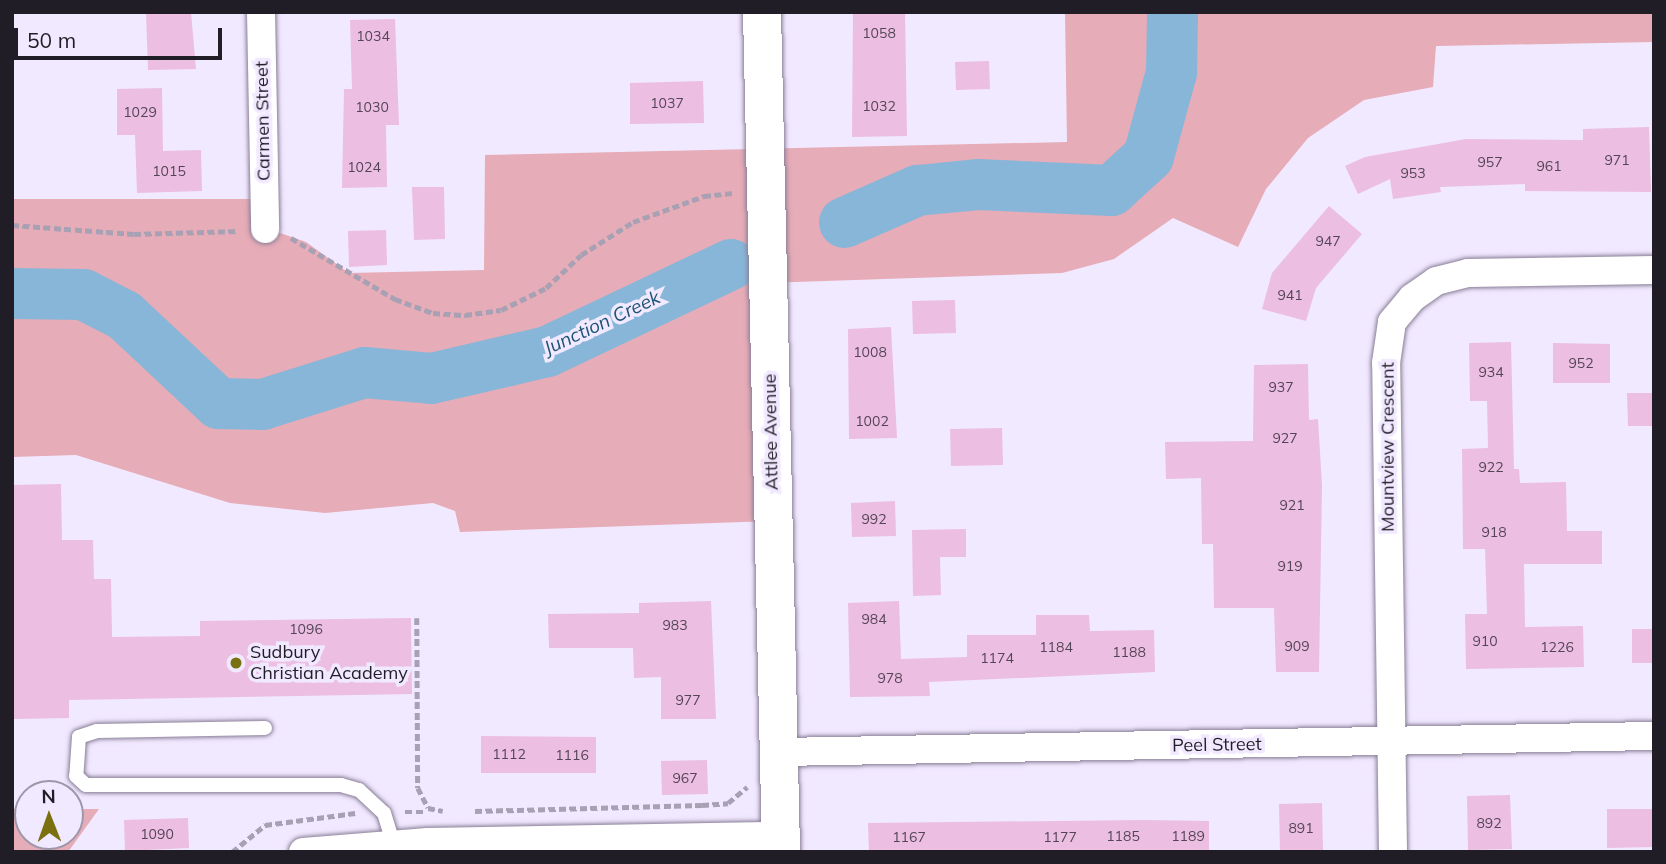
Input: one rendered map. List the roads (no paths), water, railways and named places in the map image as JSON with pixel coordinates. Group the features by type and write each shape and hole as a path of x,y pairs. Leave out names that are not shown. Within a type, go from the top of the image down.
{"street":[{"name":"Carmen Street","path":"261,12 265,229"},
{"name":"Attlee Avenue","path":"762,12 781,844"},
{"name":"Mountview Crescent","path":"1393,852 1386,363 1392,322 1412,298 1436,281 1468,273 1654,270"},
{"name":"Peel Street","path":"780,769 1391,742 1654,736"},
{"path":"303,852 393,843 781,844"}],"lane":[{"path":"265,728 97,731 79,737 76,776 86,785 341,785 359,790 384,813 393,843"}],"waterway":[{"name":"Junction Creek","path":"844,222 917,190 977,184 1111,190 1148,156 1171,72 1172,12"},
{"name":"Junction Creek","path":"12,293 83,294 124,315 218,403 262,404 364,372 431,378 547,351 730,264"}],"place":[{"name":"Sudbury Christian Academy","path":"236,663"}]}
